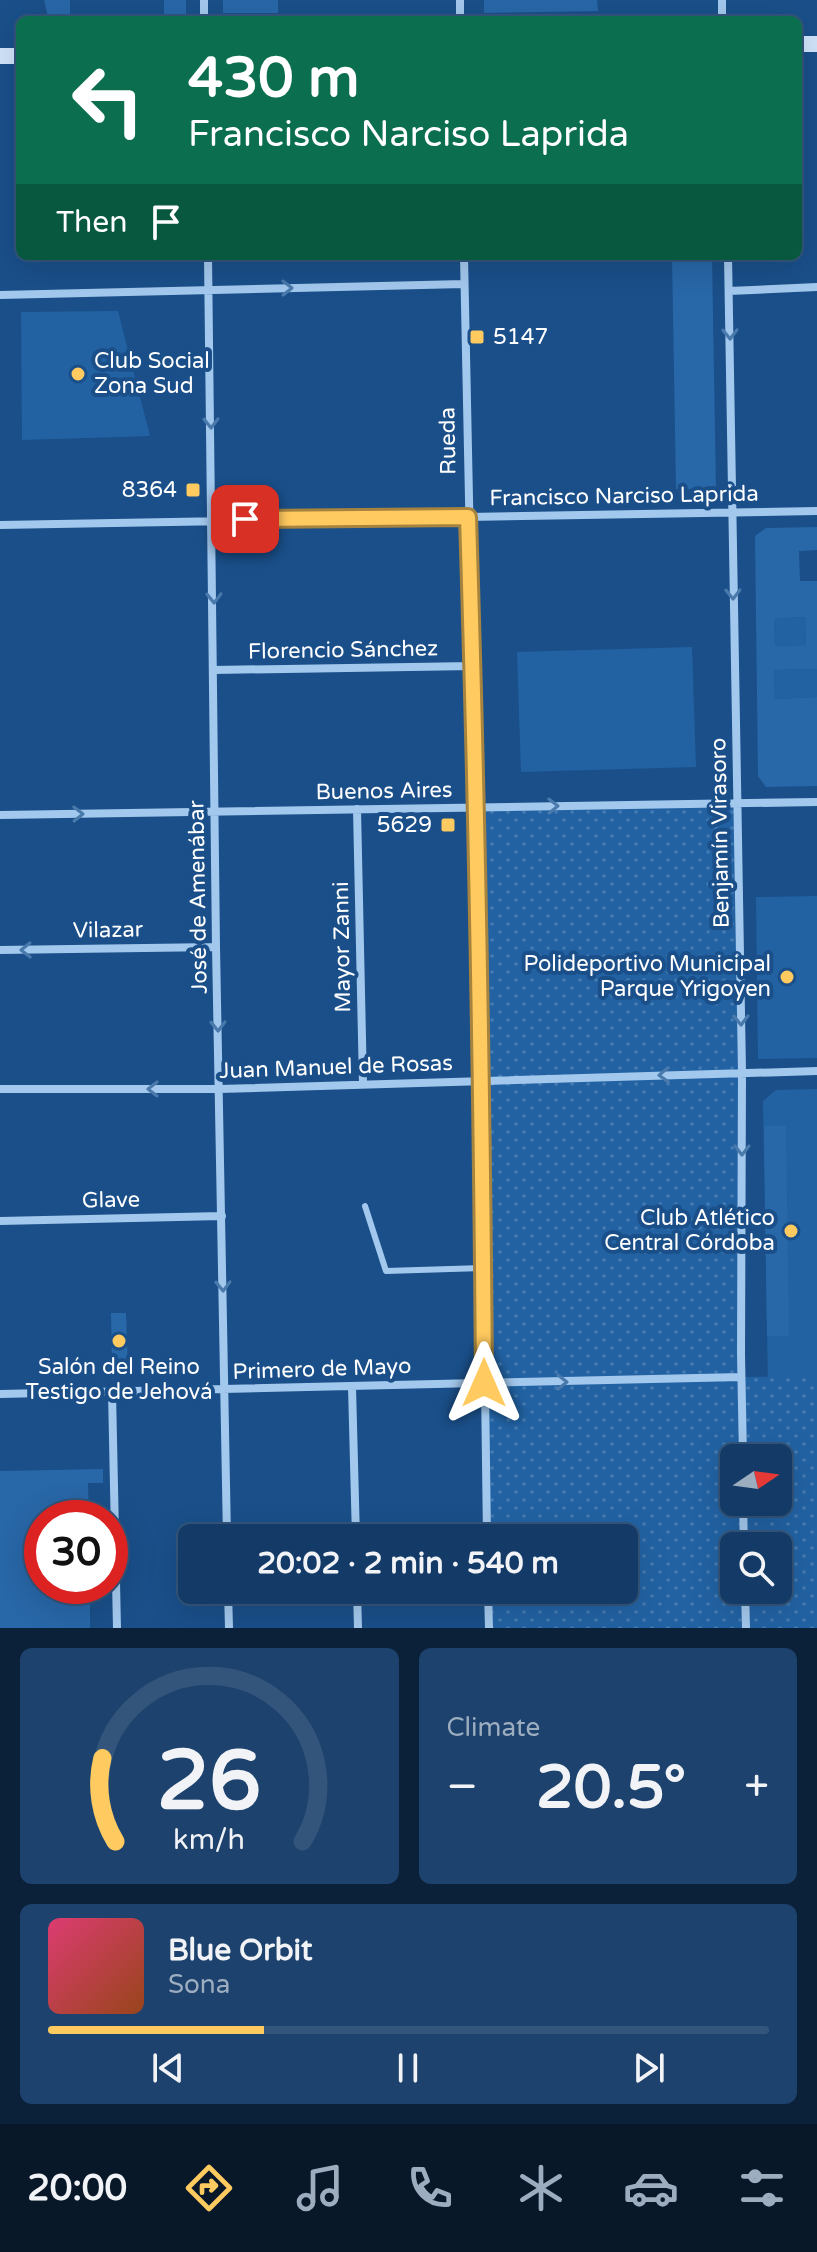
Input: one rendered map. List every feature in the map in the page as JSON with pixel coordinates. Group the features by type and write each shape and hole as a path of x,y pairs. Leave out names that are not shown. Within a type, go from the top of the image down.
{"street":[{"name":"José de Amenábar","path":"208,260 227,1524"},
{"name":"Rueda","path":"464,260 487,1524"},
{"name":"Benjamín Virasoro","path":"728,260 742,1072 743,1444"},
{"path":"0,295 464,284"},
{"path":"729,291 817,287"},
{"name":"Francisco Narciso Laprida","path":"0,525 817,511"},
{"name":"Florencio Sánchez","path":"214,670 473,666"},
{"name":"Buenos Aires","path":"0,815 817,802"},
{"name":"Mayor Zanni","path":"357,809 363,1084"},
{"name":"Vilazar","path":"0,950 216,947"},
{"name":"Juan Manuel de Rosas","path":"0,1089 219,1089 817,1071"},
{"name":"Glave","path":"0,1221 222,1216"},
{"name":"Primero de Mayo","path":"0,1394 741,1377"},
{"path":"352,1387 356,1524"},
{"path":"112,1392 117,1628"},
{"path":"228,1604 229,1628"},
{"path":"357,1604 358,1628"},
{"path":"488,1604 489,1628"},
{"path":"745,1604 746,1628"}],"lane":[{"path":"365,1206 386,1271 483,1268"}],"shaded area":[{"name":"Club Social Zona Sud","path":"118,311 150,436 22,440 21,312"},
{"path":"805,617 806,645 775,646 774,619"},
{"path":"692,647 696,767 521,772 517,652"},
{"path":"817,669 817,697 775,699 774,670"},
{"path":"737,802 742,1377 817,1376 817,1628 489,1628 488,1604 638,1604 638,1524 487,1524 475,807"},
{"name":"Polideportivo Municipal Parque Yrigoyen","path":"817,896 817,1058 758,1059 756,897"},
{"name":"Club Atlético Central Córdoba","path":"817,1089 817,1384 768,1385 763,1101 776,1090"}],"building":[{"path":"44,0 70,0 70,16 48,16"},
{"path":"164,0 186,0 186,15 164,15"},
{"path":"223,0 278,0 278,13 223,13"},
{"path":"484,0 597,0 598,11 484,13"},
{"path":"672,260 712,260 716,489 676,489"},
{"path":"817,527 817,550 799,551 800,581 817,581 817,669 774,670 775,699 817,697 817,786 766,787 758,776 755,536 766,528","holes":["805,617 806,645 775,646 774,619"]},
{"path":"764,1126 786,1126 789,1336 767,1336"},
{"name":"Salón del Reino Testigo de Jehová","path":"111,1313 126,1313 128,1369 112,1369"},
{"path":"103,1469 103,1483 88,1483 88,1500 24,1500 24,1604 90,1604 90,1628 0,1628 0,1471"}],"place":[{"name":"5147","path":"477,337"},
{"name":"Club Social Zona Sud","path":"78,374"},
{"name":"8364","path":"193,490"},
{"name":"5629","path":"448,825"},
{"name":"Polideportivo Municipal Parque Yrigoyen","path":"787,977"},
{"name":"Club Atlético Central Córdoba","path":"791,1231"},
{"name":"Salón del Reino Testigo de Jehová","path":"119,1341"}],"route":[{"path":"245,519 468,517 481,1081 484,1383"}]}
